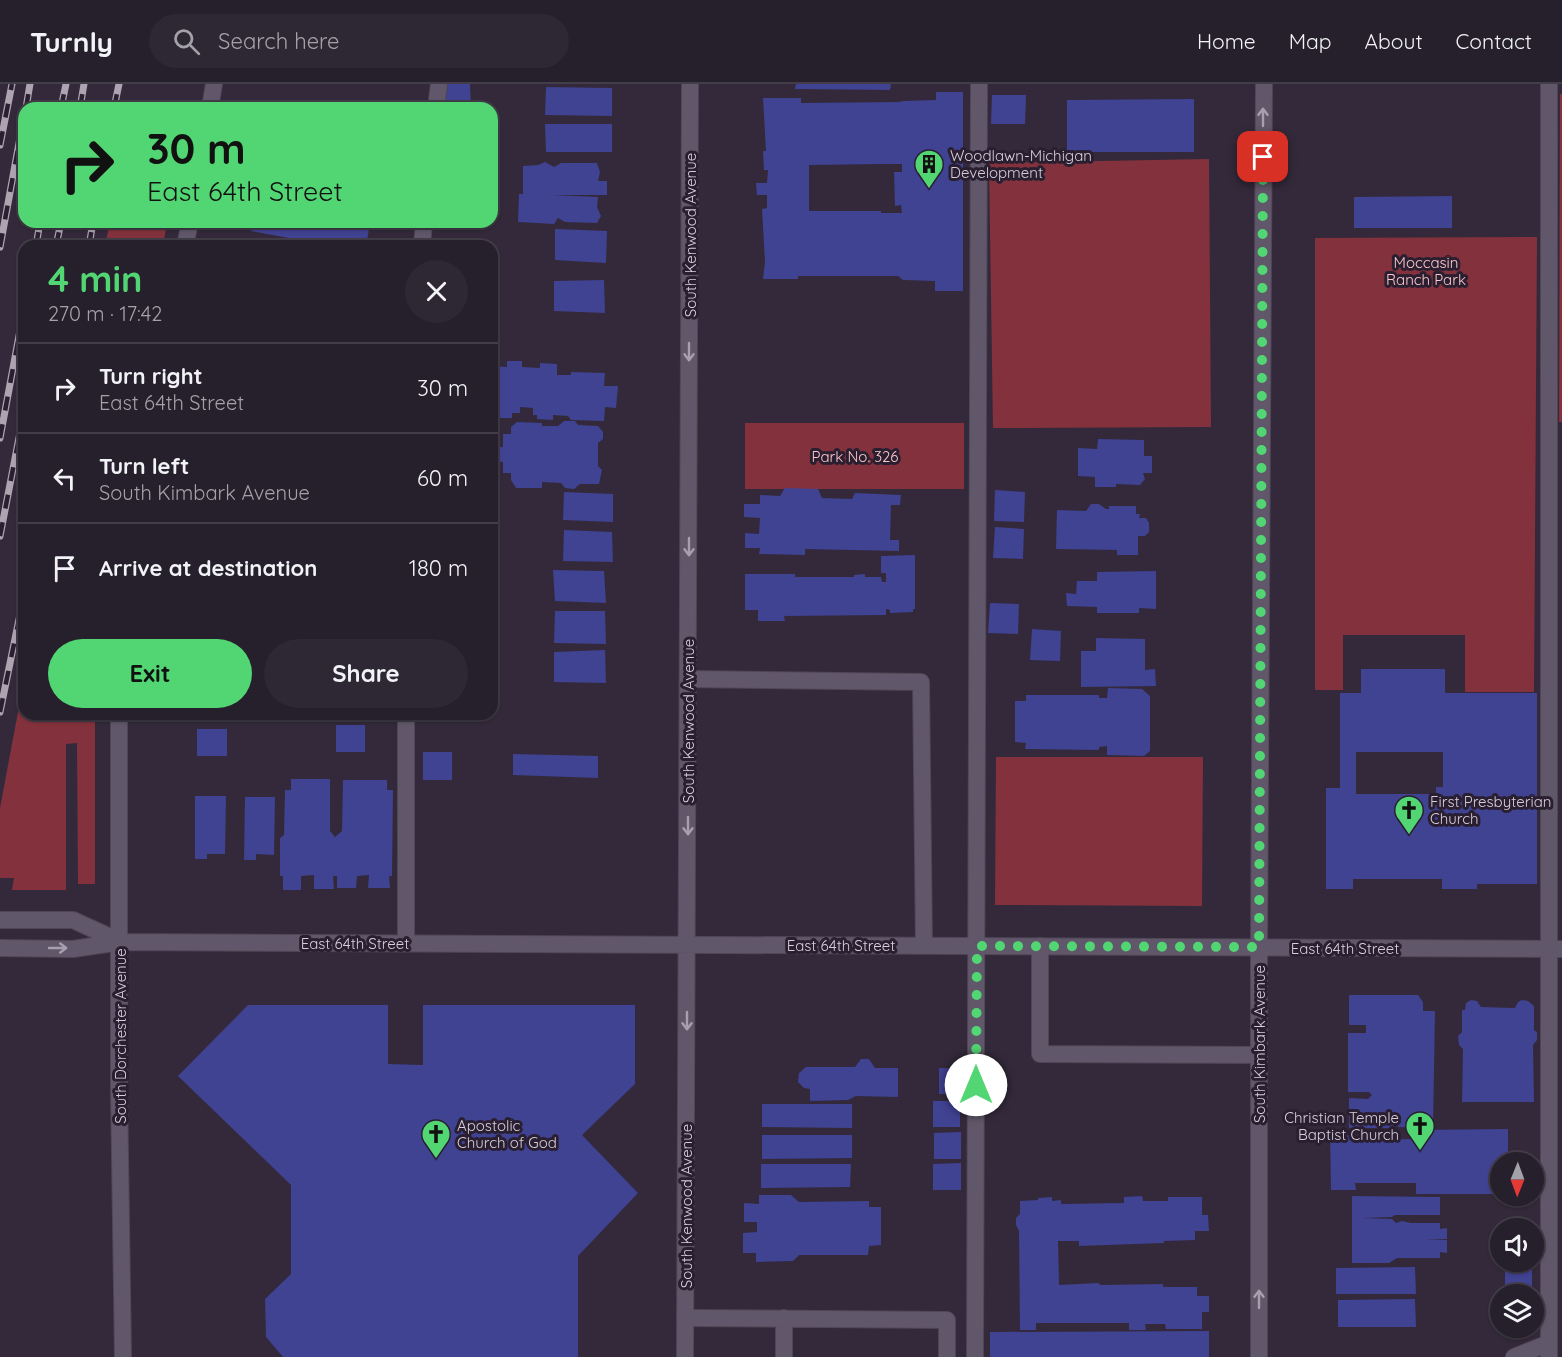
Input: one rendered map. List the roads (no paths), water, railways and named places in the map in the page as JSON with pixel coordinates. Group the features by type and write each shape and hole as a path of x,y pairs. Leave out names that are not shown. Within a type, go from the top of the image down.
{"street":[{"path":"211,102 214,84"},
{"path":"437,102 439,84"},
{"name":"South Kenwood Avenue","path":"685,1357 690,84"},
{"path":"975,1357 979,84"},
{"name":"South Kimbark Avenue","path":"1259,1357 1264,84"},
{"path":"1514,1357 1549,1350 1555,1280 1549,84"},
{"path":"688,679 921,682 924,945"},
{"name":"South Dorchester Avenue","path":"119,720 119,1089 123,1357"},
{"path":"406,720 406,943"},
{"name":"East 64th Street","path":"0,920 73,920 120,942"},
{"name":"East 64th Street","path":"0,948 73,948 120,942 1555,949"},
{"path":"1040,946 1040,1054 1259,1055"},
{"path":"685,1318 947,1320 947,1357"},
{"path":"784,1318 784,1357"}],"railway":[{"path":"0,145 12,84"},
{"path":"27,102 30,84"},
{"path":"62,102 66,84"},
{"path":"81,102 84,84"},
{"path":"115,102 119,84"},
{"path":"0,247 18,149"},
{"path":"37,240 39,228"},
{"path":"57,240 60,228"},
{"path":"90,240 92,228"},
{"path":"0,438 18,341"},
{"path":"0,536 18,443"},
{"path":"0,712 18,624"}],"place":[{"name":"Woodlawn-Michigan Development","path":"929,190"},
{"name":"First Presbyterian Church","path":"1409,836"},
{"name":"Christian Temple Baptist Church","path":"1420,1152"},
{"name":"Apostolic Church of God","path":"436,1160"}],"park label":[{"name":"Moccasin Ranch Park","path":"1426,270"},
{"name":"Park No. 326","path":"855,456"}]}
